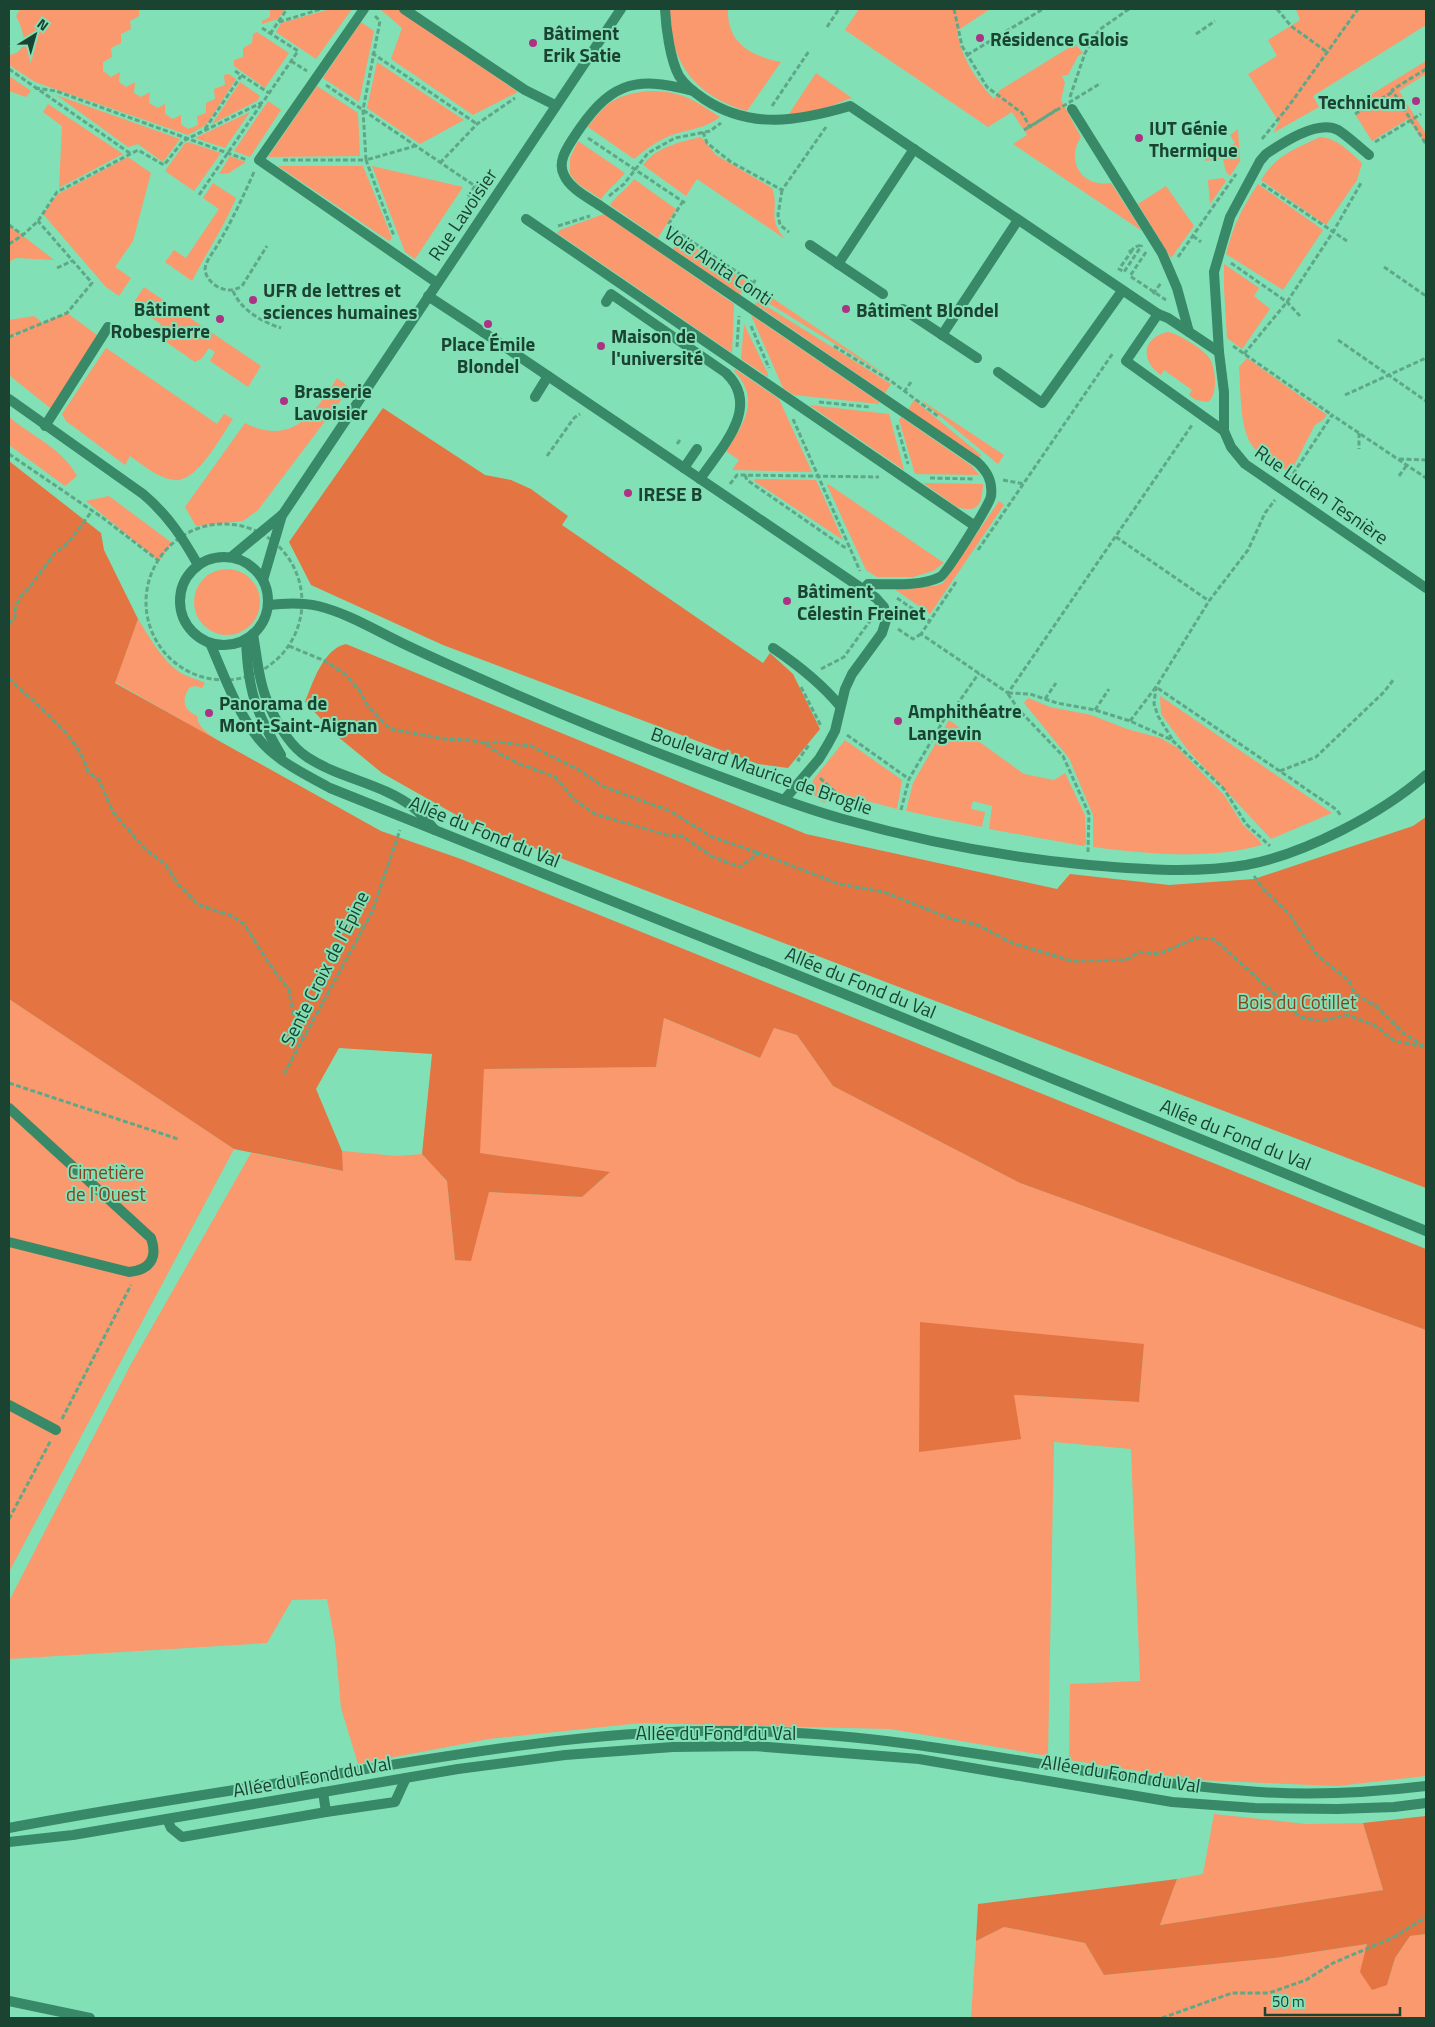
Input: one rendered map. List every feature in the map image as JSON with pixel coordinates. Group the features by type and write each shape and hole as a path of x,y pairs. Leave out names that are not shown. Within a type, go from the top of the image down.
{"street":[{"path":"364,9 259,160 437,283"},
{"path":"404,9 525,90 555,105"},
{"name":"Rue Lavoisier","path":"231,557 282,514 620,9"},
{"name":"Voie Anita Conti","path":"665,9 669,44 679,75 693,91 715,106 748,118 790,121 850,106 1158,314"},
{"name":"Voie Anita Conti","path":"693,91 673,86 646,84 621,88 611,93 593,109 566,148 561,167 564,177 575,189 977,462 988,474 991,497 975,526"},
{"path":"1070,106 1162,254 1178,288 1189,332"},
{"name":"Rue Lucien Tesnière","path":"1371,149 1336,130 1325,126 1315,127 1276,147 1260,161 1230,217 1214,272 1219,352 1224,392 1224,431 1231,447 1245,464 1426,588"},
{"path":"838,264 914,149"},
{"path":"526,219 975,526 943,576 926,582 868,584 863,591"},
{"path":"942,335 1018,220"},
{"path":"810,245 883,294"},
{"path":"998,372 1042,403 1122,291"},
{"path":"606,302 611,294 735,381 740,393 741,406 737,424 700,479"},
{"path":"428,296 876,598 884,607 886,620 882,633 852,674 840,706 835,731 819,759 784,800"},
{"path":"903,309 977,358"},
{"path":"1219,352 1168,318 1158,314 1126,360 1224,431"},
{"path":"45,426 108,326"},
{"path":"534,397 548,376"},
{"path":"9,399 144,494 158,507 182,536 198,565"},
{"path":"684,468 697,449"},
{"name":"Rue Lavoisier","path":"263,580 282,514"},
{"path":"231,557 254,568 263,580 268,592 268,605 264,620 250,637 228,645 210,643 201,639 188,626 180,609 184,582 188,574 198,565 211,558 231,557"},
{"name":"Boulevard Maurice de Broglie","path":"268,605 302,603 336,612 443,662 579,721 659,754 784,800 840,818 934,842 1038,860 1086,865 1178,869 1250,864 1280,855 1348,828 1385,806 1426,775"},
{"path":"250,637 268,704 285,734 306,756 333,770 396,796 415,808 435,830"},
{"name":"Allée du Fond du Val","path":"250,637 248,676 254,703 265,729 285,762"},
{"name":"Allée du Fond du Val","path":"210,643 242,714 258,739 285,762 330,788 866,1002 1426,1231"},
{"path":"773,648 798,665 826,690 840,706"},
{"path":"9,1108 152,1238 155,1248 153,1259 148,1265 139,1271 129,1272 9,1242"},
{"path":"9,1405 56,1430"},
{"path":"9,1828 472,1752 600,1735 658,1732 774,1731 849,1736 956,1750 1170,1783 1250,1792 1353,1793 1426,1786"},
{"name":"Allée du Fond du Val","path":"9,1842 73,1835 458,1769 610,1751 673,1747 754,1746 919,1759 1172,1802 1255,1808 1328,1809 1426,1803"},
{"path":"167,1819 171,1828 182,1837 395,1802 406,1778"},
{"path":"323,1792 326,1812"},
{"path":"9,2001 90,2018"}],"path":[{"path":"270,34 287,9"},
{"path":"278,22 321,9"},
{"path":"826,27 839,9"},
{"path":"954,9 959,37 967,55 987,88 1022,113 1030,127 1070,106 1085,54 1099,30 1129,9"},
{"path":"967,55 1043,9"},
{"path":"1277,9 1292,26 1327,52"},
{"path":"374,15 380,21 372,53 363,110 366,160 397,244"},
{"path":"1196,34 1215,21"},
{"path":"199,195 298,51 262,28"},
{"path":"763,120 809,51"},
{"path":"372,53 477,124"},
{"path":"291,61 474,186 467,198 486,211"},
{"path":"9,69 131,154"},
{"path":"1355,114 1390,94 1392,90 1426,69"},
{"path":"235,71 269,93"},
{"path":"205,129 241,76"},
{"path":"1024,130 1101,83"},
{"path":"35,88 56,91 247,160 366,160 416,146"},
{"path":"440,163 477,124 525,90"},
{"path":"1392,90 1426,144"},
{"path":"9,244 23,235 38,221 57,192 138,150 164,166 183,141 263,102"},
{"path":"789,232 780,225 778,215 782,190 838,110"},
{"path":"550,235 560,225 595,215 613,191 624,184 648,153 675,138 710,131 725,120 729,112"},
{"path":"1371,149 1421,114"},
{"path":"578,131 684,202 668,226 753,283 757,278"},
{"path":"703,132 707,143 731,162 782,190"},
{"path":"259,160 226,231 207,261 205,270 214,285 232,291 240,304 250,312 263,321 281,328"},
{"path":"1259,182 1347,241"},
{"path":"1244,354 1287,302 1333,232 1361,183"},
{"path":"9,337 67,313 92,282 38,221"},
{"path":"9,225 23,235"},
{"path":"1193,236 1202,242"},
{"path":"1134,247 1119,269 1124,272 1142,245"},
{"path":"232,291 242,286 267,246"},
{"path":"57,268 73,260"},
{"path":"1226,260 1287,302 1300,316"},
{"path":"1384,267 1426,296"},
{"path":"736,356 741,308"},
{"path":"747,320 772,375"},
{"path":"1338,340 1426,401"},
{"path":"974,556 1118,346"},
{"path":"1345,395 1426,358"},
{"path":"905,391 911,382"},
{"path":"811,402 870,407"},
{"path":"1008,694 1200,412"},
{"path":"547,456 574,418 580,414 586,415"},
{"path":"1288,483 1332,415 1426,478"},
{"path":"791,416 860,570 864,574"},
{"path":"896,420 909,468"},
{"path":"1358,433 1359,449"},
{"path":"677,444 680,440"},
{"path":"9,454 159,560"},
{"path":"1398,459 1426,460"},
{"path":"1399,476 1407,465"},
{"path":"726,490 737,475 883,477"},
{"path":"746,475 747,480 844,547 849,546"},
{"path":"921,477 979,480"},
{"path":"998,480 1024,484"},
{"path":"1130,721 1156,687 1209,601 1248,550 1265,513 1278,497"},
{"path":"9,624 15,617 14,608 20,597 54,553 69,542 92,511"},
{"path":"1116,537 1209,601"},
{"path":"897,628 913,639 921,634 958,580"},
{"path":"894,596 930,621"},
{"path":"814,672 844,657 871,619"},
{"path":"921,634 1008,694 1019,710 1063,756 1089,814 1090,842 1086,865"},
{"path":"289,646 325,661 346,675 359,690 368,706 390,728 445,739 531,746 581,771 602,786 670,811 712,837 839,884 884,892 949,918 978,925 1012,943 1072,961 1126,960 1139,952 1159,954 1196,938 1214,939 1300,1016 1321,1020 1347,1015 1374,1025 1395,1042 1426,1047"},
{"path":"901,810 909,779 946,716 956,706 978,673"},
{"path":"9,678 66,730 86,762 88,772 99,780 113,812 145,849 165,864 178,884 199,905 232,916 244,924 268,962 289,990 294,1017 303,1039"},
{"path":"1280,771 1316,757 1384,692 1394,679"},
{"path":"800,680 800,685 824,729"},
{"path":"1045,699 1056,683"},
{"path":"1156,687 1154,704 1158,716 1172,740 1224,789 1246,824 1280,855"},
{"path":"1156,687 1337,810 1348,828"},
{"path":"1095,710 1109,689"},
{"path":"1008,694 1030,694 1095,710 1130,721 1172,740"},
{"path":"844,733 909,779"},
{"path":"484,743 514,761 555,777 574,798 595,814 667,835 682,836 713,857 740,867 759,853"},
{"path":"817,775 836,792"},
{"name":"Sente Croix de l'Épine","path":"284,1074 372,912 405,818"},
{"path":"1250,864 1254,878 1289,914 1317,955 1349,981 1356,994 1376,1006 1404,1033 1426,1047"},
{"path":"9,1082 178,1139"},
{"path":"9,1519 139,1271"},
{"path":"1162,2018 1232,1993 1269,1993 1306,1980 1333,1963 1392,1938 1426,1917"}],"green space":[{"path":"20,9 139,9 139,16 130,21 131,29 121,34 121,43 111,48 112,57 103,62 103,71 111,77 120,72 119,82 126,87 135,82 134,93 141,97 150,92 149,103 158,108 165,104 165,114 173,119 181,115 181,124 188,129 198,125 197,116 206,113 206,103 215,99 214,89 225,85 224,75 229,74 236,79 206,125 188,135 35,82 9,65 10,55 17,53 21,49 24,39 16,16"},
{"path":"270,9 285,9 278,19 262,24 262,21 270,17"},
{"path":"330,9 352,9 316,59 276,32 281,23"},
{"path":"380,9 397,9 518,92 473,115 391,59 402,28"},
{"path":"670,9 728,9 732,31 736,39 743,46 759,56 781,62 747,111 729,105 713,96 689,75 680,61 674,46"},
{"path":"859,9 990,9 957,31 962,50 970,68 994,99 1000,90 1075,44 1083,53 1078,56 1068,75 1062,76 1065,83 1061,100 1081,137 1075,155 1076,163 1079,171 1092,181 1111,183 1142,231 1013,144 1027,135 1012,112 988,127 845,30"},
{"path":"1296,9 1426,9 1426,25 1313,96 1319,107 1273,133 1279,122 1248,74 1277,56 1268,40 1300,20"},
{"path":"361,22 374,31 359,102 323,78"},
{"path":"257,32 289,53 265,88 234,66 234,60 243,57 243,48 252,43 253,34"},
{"path":"1426,61 1426,74 1399,91 1426,134 1426,146 1408,119 1372,141 1355,114 1357,103"},
{"path":"377,62 464,120 420,144 367,108"},
{"path":"816,73 852,98 813,112 789,114"},
{"path":"9,76 31,91 26,97 9,91"},
{"path":"240,82 260,96 257,101 212,124"},
{"path":"317,86 358,113 360,156 268,157"},
{"path":"648,91 678,94 702,105 720,117 704,126 664,138 634,159 588,127 601,111 613,101 620,97"},
{"path":"57,95 180,139 163,162 138,144 128,147"},
{"path":"268,101 281,110 250,157 234,151"},
{"path":"48,104 123,154 59,188 62,126 43,112"},
{"path":"250,112 225,148 195,138"},
{"path":"1238,129 1240,161 1230,176 1226,172 1223,159 1205,161 1203,147 1206,146 1214,157 1235,143 1230,135"},
{"path":"701,137 716,155 772,188 775,201 776,225 785,239 697,179 686,196 643,165 662,150 677,143"},
{"path":"1320,137 1338,143 1362,163 1357,180 1326,225 1261,180 1273,164 1294,149"},
{"path":"578,141 625,173 601,199 578,184 570,174 570,158"},
{"path":"188,142 221,153 194,191 165,171 185,143"},
{"path":"230,156 246,162 229,173 219,174"},
{"path":"128,157 151,173 133,241 115,267 131,278 119,296 106,287 43,214 58,194"},
{"path":"278,166 363,166 392,238 389,241"},
{"path":"372,166 463,187 415,259 405,252"},
{"path":"1223,178 1226,181 1210,204 1208,180"},
{"path":"634,179 676,209 658,238 610,205"},
{"path":"213,183 236,198 192,281 165,262 174,250 186,258 219,209 203,198"},
{"path":"1258,184 1323,230 1283,290 1226,254 1239,218"},
{"path":"1166,186 1194,226 1171,258 1138,204"},
{"path":"604,214 734,304 732,353 557,233 560,230"},
{"path":"9,225 54,260 16,258 9,262"},
{"path":"680,238 747,282 740,295 673,249"},
{"path":"1224,264 1259,288 1254,296 1270,309 1242,349 1227,338"},
{"path":"144,287 261,366 248,387 210,361 215,352 209,348 202,358 195,362 156,335 161,324 132,305"},
{"path":"756,287 892,379 752,293"},
{"path":"757,302 891,384 885,393 755,304"},
{"path":"67,313 101,338 54,411 9,375 9,339 27,330 9,337 9,320 34,316 43,323"},
{"path":"751,315 879,402 879,404 794,395 783,388"},
{"path":"744,324 768,374 768,377 741,359"},
{"path":"1167,332 1188,341 1210,359 1213,365 1215,386 1214,393 1208,402 1196,400 1189,395 1192,390 1164,370 1161,375 1150,363 1147,357 1148,345 1158,335"},
{"path":"106,348 217,424 224,414 233,419 208,457 191,474 183,479 168,479 151,471 130,456 125,465 66,421 62,414"},
{"path":"1247,358 1327,415 1315,425 1290,473 1258,452 1249,441 1243,421 1239,367"},
{"path":"735,369 779,399 812,472 732,470 739,460 726,451 744,421 748,401 747,392 742,381 734,371"},
{"path":"337,378 350,388 258,510 243,521 196,526 185,507 245,423 262,429 276,431 289,429 311,414"},
{"path":"918,398 1004,455 998,464"},
{"path":"914,400 981,455 979,458 908,410"},
{"path":"809,405 889,414 904,470"},
{"path":"383,408 485,475 511,480 531,489 568,516 562,525 763,663 770,653 793,674 820,729 788,768 758,764 443,645 311,585 289,542"},
{"path":"9,417 55,450 71,466 77,476 65,486 9,445"},
{"path":"901,417 972,466 979,475 915,474 899,420"},
{"path":"9,461 101,533 104,550 138,619 115,683 381,831 461,859 1426,1249 1426,1330 1020,1183 833,1086 797,1035 774,1028 760,1058 664,1018 656,1067 484,1069 480,1153 610,1172 582,1197 489,1192 471,1261 455,1260 447,1181 422,1154 432,1054 339,1048 316,1089 342,1151 343,1171 234,1149 9,999"},
{"path":"755,479 816,480 843,540 754,481"},
{"path":"923,483 983,484 982,497 975,508 964,509 957,507"},
{"path":"828,484 944,563 933,571 913,577 877,577 866,570"},
{"path":"109,496 172,543 159,561 86,501"},
{"path":"999,501 1004,505 930,614 893,588 935,586 943,583"},
{"path":"227,569 240,572 250,579 257,589 260,602 257,615 250,625 240,632 227,635 214,632 204,625 197,615 194,602 197,589 204,579 214,572"},
{"path":"138,619 156,648 173,667 182,674 205,683 202,688 195,686 189,688 185,697 185,705 189,711 197,716 202,728 220,742 115,682"},
{"name":"Bois du Cotillet","path":"346,644 806,834 1057,889 1070,874 1169,885 1254,879 1413,826 1426,817 1426,1188 474,825 382,773 337,736 305,702 315,676 325,659 338,647"},
{"path":"1160,696 1332,813 1271,839 1187,749 1161,714"},
{"path":"1028,698 1050,707 1091,715 1127,729 1160,738 1178,748 1224,795 1243,825 1262,845 1221,853 1199,854 1135,852 1093,847 1093,815 1069,758 1024,703"},
{"path":"949,720 1024,774 1054,780 1065,773 1085,815 1086,843 1084,846 989,829 992,806 973,801 971,809 985,812 982,827 906,811 913,783"},
{"path":"845,740 902,780 897,809 830,791 825,803 814,794 812,788 813,780"},
{"name":"Cimetière de l'Ouest","path":"9,999 234,1149 9,1572"},
{"path":"664,1018 759,1058 774,1028 797,1035 833,1086 1020,1183 1426,1330 1426,1776 1337,1786 1194,1780 1069,1760 1070,1684 1140,1681 1131,1449 1054,1442 1048,1756 890,1729 641,1723 489,1739 358,1764 341,1708 335,1641 327,1599 292,1600 267,1643 9,1659 9,1601 131,1364 251,1153 342,1171 342,1151 397,1156 422,1154 447,1181 455,1260 489,1192 582,1197 609,1173 479,1153 484,1069 656,1067","holes":["1144,1344 1139,1402 1014,1395"]},
{"path":"920,1322 1144,1344 1139,1402 1014,1395 1021,1439 919,1452"},
{"path":"1214,1814 1306,1824 1363,1823 1383,1890 1160,1925 1177,1879 1203,1874"},
{"path":"1426,1816 1426,1934 1410,1936 1395,1958 1387,1985 1372,1990 1360,1972 1367,1944 1275,1958 1104,1975 1085,1943 1004,1927 976,1941 978,1904 1177,1879 1160,1925 1383,1890 1363,1823"},
{"path":"1004,1927 1085,1943 1104,1975 1275,1958 1368,1944 1387,1985 1395,1958 1410,1936 1426,1934 1425,2018 971,2018 976,1941"}],"place":[{"name":"Résidence Galois","path":"980,38"},
{"name":"Bâtiment Erik Satie","path":"533,43"},
{"name":"Technicum","path":"1416,101"},
{"name":"IUT Génie Thermique","path":"1139,138"},
{"name":"UFR de lettres et sciences humaines","path":"253,300"},
{"name":"Bâtiment Blondel","path":"846,309"},
{"name":"Bâtiment Robespierre","path":"220,319"},
{"name":"Place Émile Blondel","path":"488,324"},
{"name":"Maison de l'université","path":"601,346"},
{"name":"Brasserie Lavoisier","path":"284,401"},
{"name":"IRESE B","path":"628,493"},
{"name":"Bâtiment Célestin Freinet","path":"787,601"},
{"name":"Panorama de Mont-Saint-Aignan","path":"209,713"},
{"name":"Amphithéatre Langevin","path":"898,721"}]}
